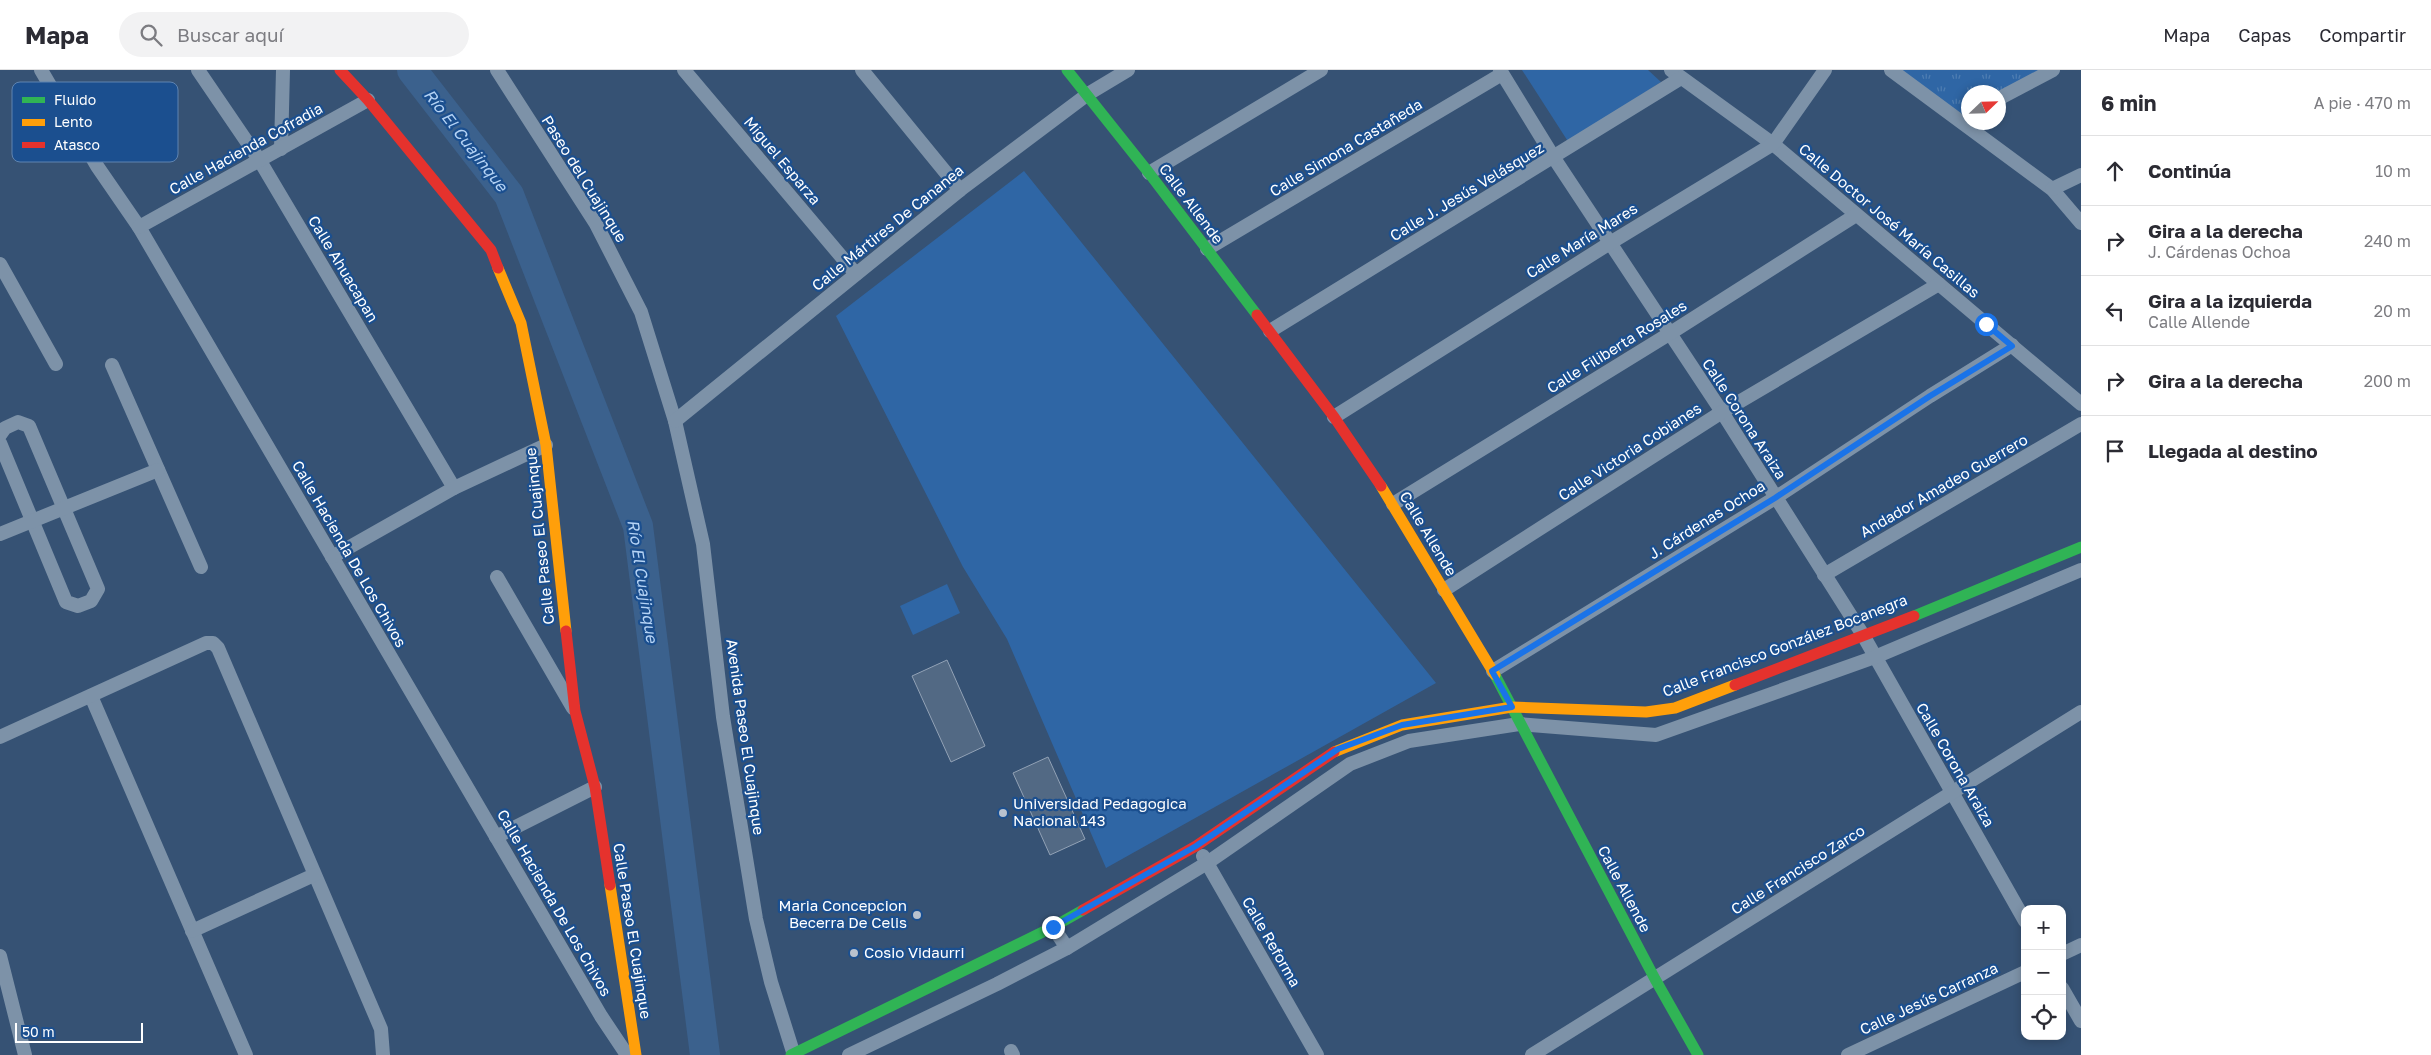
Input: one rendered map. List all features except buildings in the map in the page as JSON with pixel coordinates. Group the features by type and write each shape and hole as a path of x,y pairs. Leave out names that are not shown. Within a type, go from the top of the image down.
{"street":[{"name":"Calle Hacienda De Los Chivos","path":"41,70 48,82"},
{"name":"Calle Ahuacapan","path":"198,70 260,161 454,488"},
{"path":"281,149 283,70"},
{"name":"Calle Paseo El Cuajinque","path":"340,70 368,100 491,250 522,323 546,445 575,711 595,787 636,1055"},
{"name":"Paseo del Cuajinque","path":"497,70 596,224 641,312 675,421"},
{"name":"Miguel Esparza","path":"684,70 856,274"},
{"path":"862,70 960,190"},
{"name":"Calle Allende","path":"1067,70 1088,94 1270,331 1334,417 1394,504 1512,707 1519,724 1655,979 1698,1055"},
{"name":"Calle Mártires De Cananea","path":"675,421 960,190 1088,94 1128,70"},
{"path":"1149,173 1321,70"},
{"name":"Calle María Mares","path":"1334,417 1610,242 1773,144 1825,70"},
{"path":"1891,70 1961,117"},
{"path":"2006,95 2053,70"},
{"name":"Calle Corona Araiza","path":"1501,72 1554,158 1722,412 1862,635 2021,915"},
{"name":"Calle Simona Castañeda","path":"1207,250 1501,72"},
{"name":"Calle Doctor José María Casillas","path":"1676,74 1773,144 2081,404"},
{"name":"Calle J. Jesús Velásquez","path":"1270,331 1554,158 1676,74"},
{"name":"Calle Hacienda Cofradia","path":"139,226 368,100"},
{"path":"1978,130 2052,189 2081,223"},
{"name":"Calle Hacienda De Los Chivos","path":"96,162 139,226 601,1016 627,1055"},
{"path":"2052,189 2081,175"},
{"name":"Calle Filiberta Rosales","path":"1394,504 1669,334 1856,214"},
{"path":"0,264 56,364"},
{"name":"Calle Victoria Cobianes","path":"1444,590 1722,412 1939,284"},
{"name":"J. Cárdenas Ochoa","path":"1492,671 1775,498 1930,396 2012,346"},
{"path":"112,365 201,566"},
{"name":"Avenida Paseo El Cuajinque","path":"675,421 703,544 724,717 756,919 771,982 793,1054"},
{"path":"0,435 5,428 18,422 29,426 98,588 91,601 78,606 66,602 0,443"},
{"name":"Andador Amadeo Guerrero","path":"1824,575 2081,424"},
{"path":"332,557 454,488 546,445"},
{"path":"0,534 158,470"},
{"name":"Calle Francisco González Bocanegra","path":"793,1054 1053,927 1196,846 1338,749 1402,725 1512,707 1646,712 1675,708 2081,547"},
{"path":"849,1055 1066,948 1207,863 1350,764 1409,741 1519,724 1656,735 1875,657 2081,570"},
{"path":"497,577 575,711"},
{"path":"0,737 206,643 213,644 218,648 381,1029 383,1055"},
{"path":"91,696 246,1055"},
{"name":"Calle Francisco Zarco","path":"1532,1055 2081,712"},
{"path":"496,837 595,787"},
{"name":"Calle Reforma","path":"1196,846 1317,1055"},
{"path":"192,931 314,875"},
{"path":"1053,927 1066,948"},
{"path":"2066,952 2081,946"},
{"path":"0,956 25,1055"},
{"name":"Calle Jesús Carranza","path":"1848,1055 2021,974"},
{"path":"2066,995 2081,1021"}],"green space":[{"path":"1522,70 1648,70 1661,82 1569,143"},
{"path":"1891,70 2053,70 2006,89 2006,85 1961,85 1961,119 1957,121"},
{"path":"1024,171 1436,683 1106,868 1007,639 963,567 836,316"},
{"path":"947,584 960,613 913,635 900,606"}],"waterway":[{"name":"Río El Cuajinque","path":"412,70 509,195 638,526 705,1055"}],"traffic: fast":[{"path":"1067,70 1149,173 1257,315"},
{"path":"1914,616 2081,547"},
{"path":"1495,675 1655,979 1698,1055"},
{"path":"791,1055 1053,927 1083,910"}],"traffic: slow":[{"path":"498,268 521,323 546,445 566,631"},
{"path":"1381,486 1495,675"},
{"path":"1334,752 1402,725 1512,707 1646,712 1675,708 1735,685"},
{"path":"610,885 636,1055"}],"traffic: jam":[{"path":"340,70 368,100 491,250 498,268"},
{"path":"1257,315 1334,417 1381,486"},
{"path":"1735,685 1914,616"},
{"path":"566,631 575,711 595,787 610,885"},
{"path":"1083,910 1196,846 1334,752"}],"place":[{"name":"Universidad Pedagogica Nacional 143","path":"1003,813"},
{"name":"Maria Concepcion Becerra De Celis","path":"917,915"},
{"name":"Cosio Vidaurri","path":"854,953"}],"route":[{"path":"1053,927 1196,846 1338,749 1402,725 1512,707 1492,671 1775,498 1930,396 2012,346 1986,324"}]}
